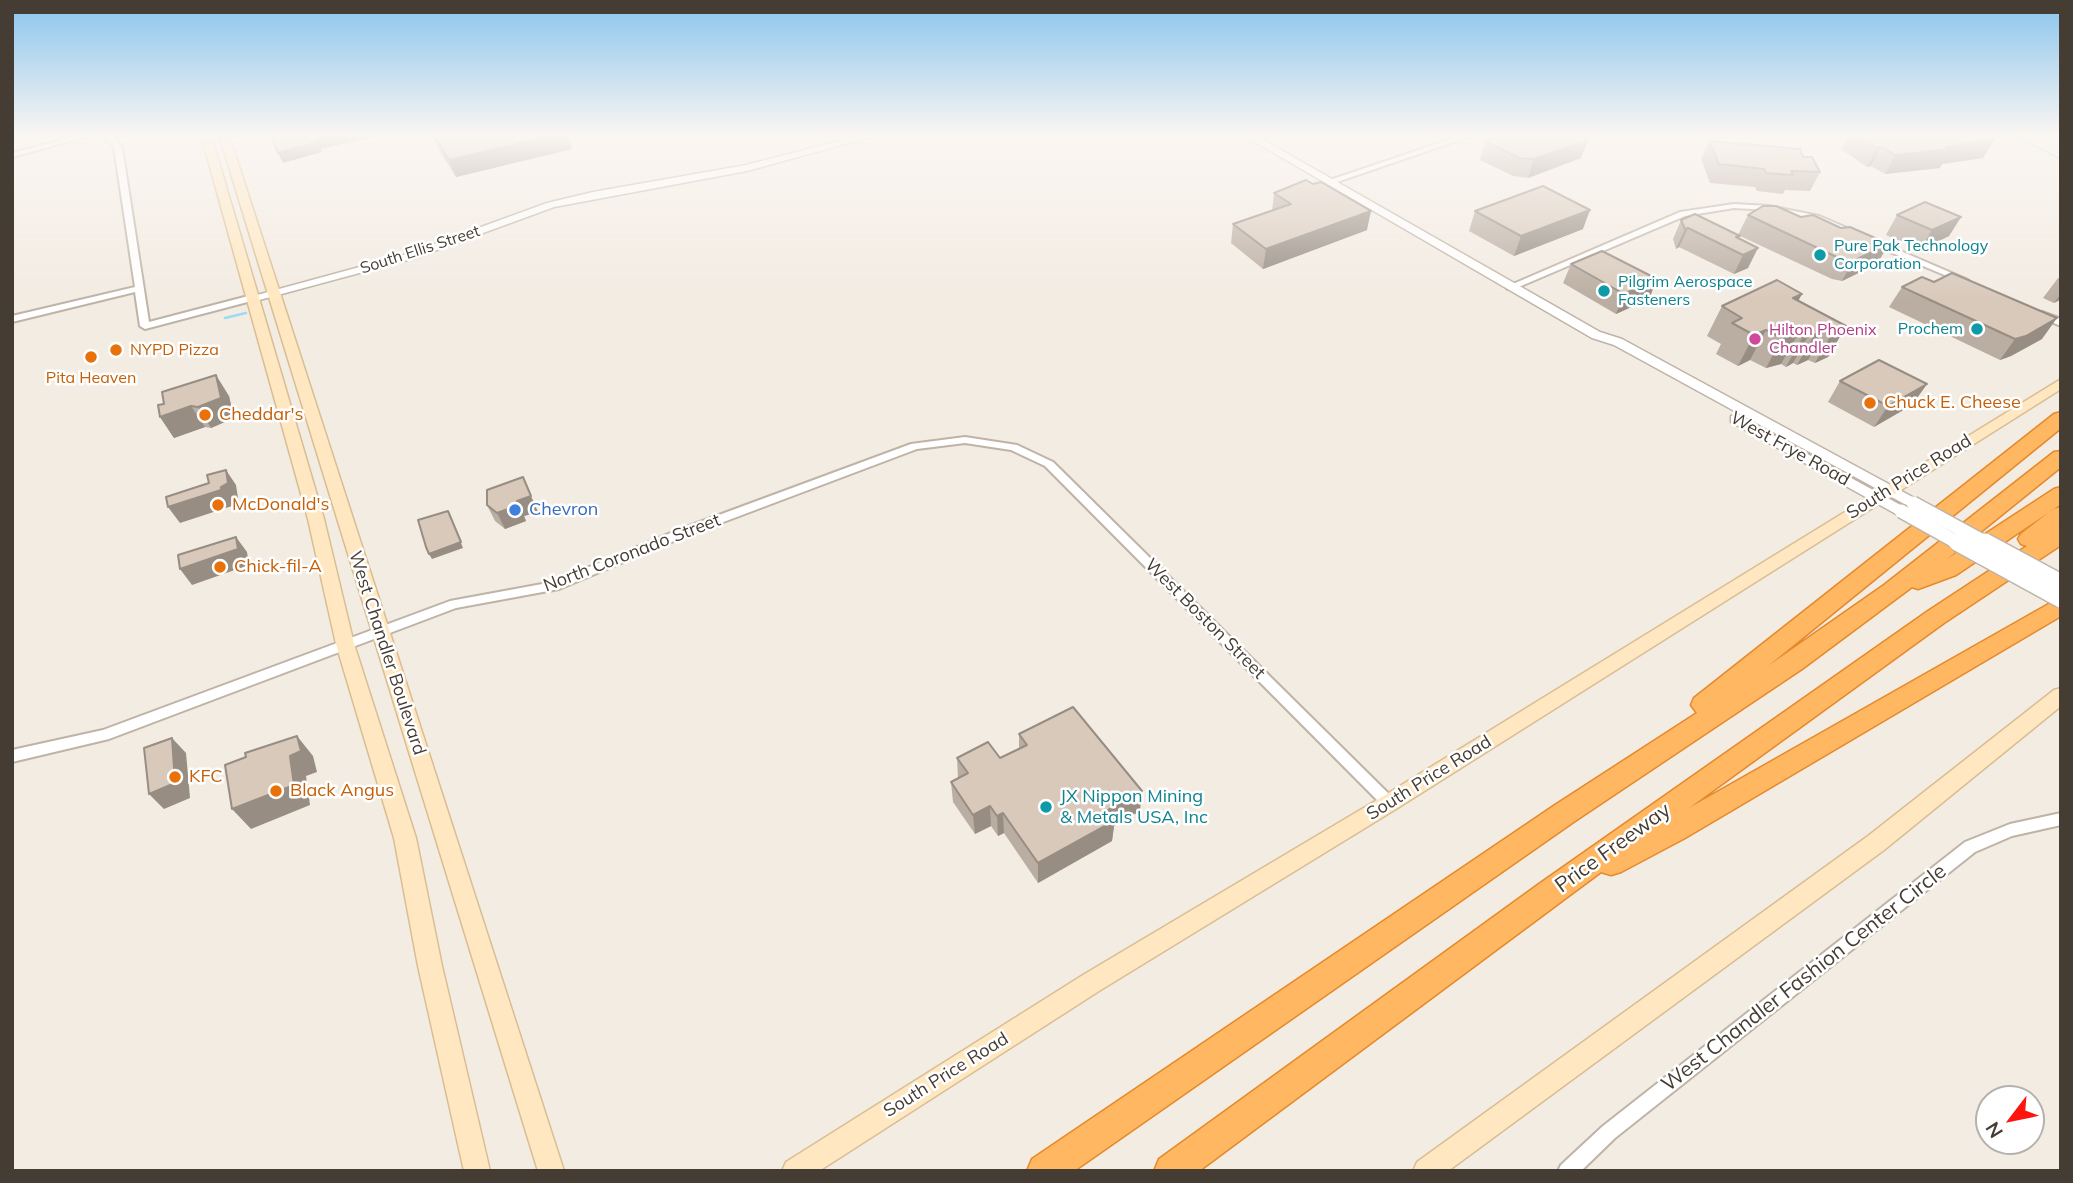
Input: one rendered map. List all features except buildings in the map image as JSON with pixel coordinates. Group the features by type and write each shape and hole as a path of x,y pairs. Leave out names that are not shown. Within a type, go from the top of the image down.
{"highway":[{"path":"1565,813 2061,418"},
{"path":"1044,1171 1565,813 1793,662 1892,591 2061,457"},
{"path":"1892,591 1946,560 2061,476"},
{"path":"1892,591 1948,569 2061,494"},
{"path":"1936,617 1960,587 2061,514"},
{"name":"Price Freeway","path":"1171,1171 1549,893 1936,617 2061,534"},
{"path":"1549,893 1675,830 2061,605"}],"main road":[{"name":"West Chandler Boulevard","path":"222,190 295,447 345,644 408,850 430,966 477,1171"},
{"name":"West Chandler Boulevard","path":"242,190 551,1171"},
{"name":"South Price Road","path":"796,1171 1091,984 1389,803 2061,383"},
{"path":"295,447 309,450 320,477 334,484"},
{"path":"1426,1171 1876,843 2061,695"}],"street":[{"path":"124,190 145,326 252,298"},
{"name":"South Ellis Street","path":"252,298 411,256 551,205 620,190"},
{"name":"West Frye Road","path":"1344,190 1596,335 1618,342 1751,421 1883,493 2061,600"},
{"path":"1511,287 1683,214 1734,206 1769,208 1842,226 1970,283"},
{"path":"12,319 138,289"},
{"path":"2028,309 2061,323"},
{"name":"North Coronado Street","path":"12,756 104,735 454,604 538,590 582,576 677,535 915,446 965,440 1013,447"},
{"name":"West Boston Street","path":"1013,447 1049,464 1068,481 1389,803"},
{"name":"West Frye Road","path":"1907,507 2061,583"},
{"name":"West Chandler Fashion Center Circle","path":"1567,1171 1609,1132 1970,847 2010,830 2061,819"}],"waterway":[{"path":"225,318 246,313"}],"place":[{"name":"Pure Pak Technology Corporation","path":"1820,255"},
{"name":"Pilgrim Aerospace Fasteners","path":"1604,291"},
{"name":"Prochem","path":"1977,329"},
{"name":"Hilton Phoenix Chandler","path":"1755,339"},
{"name":"NYPD Pizza","path":"116,350"},
{"name":"Pita Heaven","path":"91,357"},
{"name":"Chuck E. Cheese","path":"1870,403"},
{"name":"Cheddar's","path":"205,415"},
{"name":"McDonald's","path":"218,505"},
{"name":"Chevron","path":"515,510"},
{"name":"Chick-fil-A","path":"220,567"},
{"name":"KFC","path":"175,777"},
{"name":"Black Angus","path":"276,791"},
{"name":"JX Nippon Mining & Metals USA, Inc","path":"1046,807"}]}
